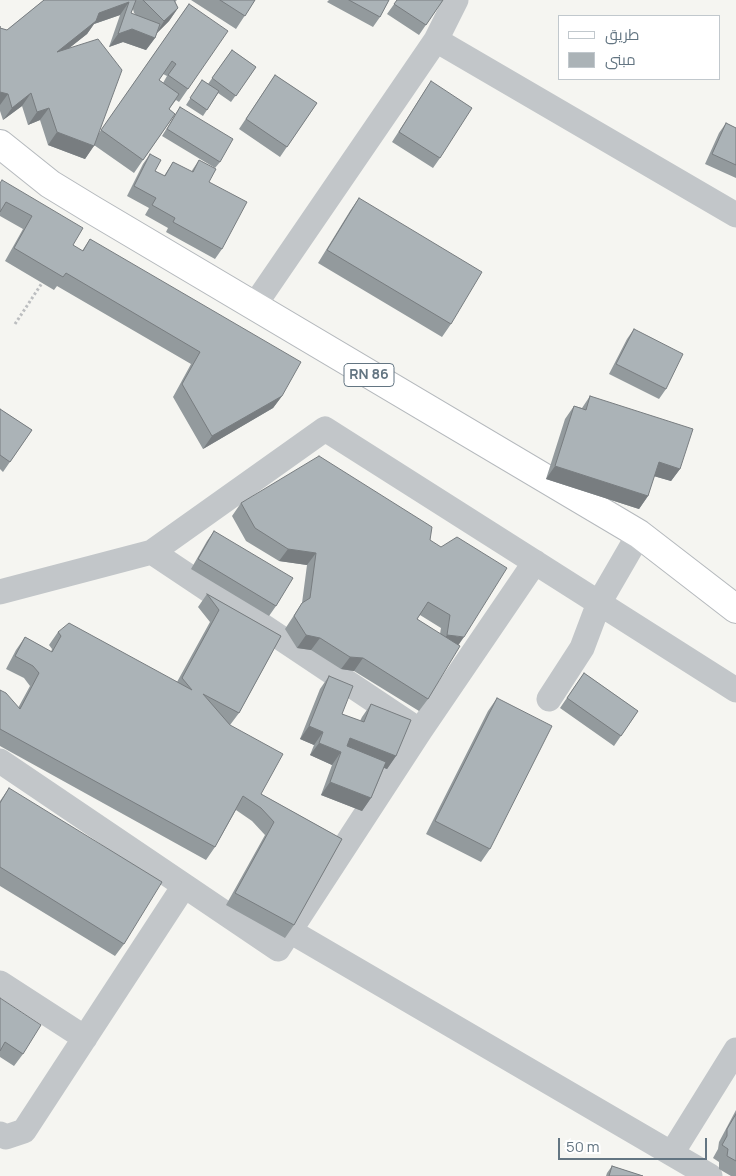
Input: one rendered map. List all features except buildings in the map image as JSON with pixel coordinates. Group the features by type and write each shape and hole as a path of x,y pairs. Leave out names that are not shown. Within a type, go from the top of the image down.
{"main road":[{"name":"RN 86","path":"0,144 50,184 639,534 736,608"}],"street":[{"path":"254,306 436,40 456,0"},
{"path":"436,40 736,215"},
{"path":"0,592 152,552 326,429 736,690"},
{"path":"549,700 582,648 599,603 639,534"},
{"path":"152,552 420,731"},
{"path":"0,761 278,949 420,731 535,562"},
{"path":"0,1134 6,1137 24,1131 184,886"},
{"path":"290,931 710,1176"},
{"path":"0,983 85,1038"},
{"path":"672,1153 736,1050"}],"path":[{"path":"15,324 48,274"}]}
